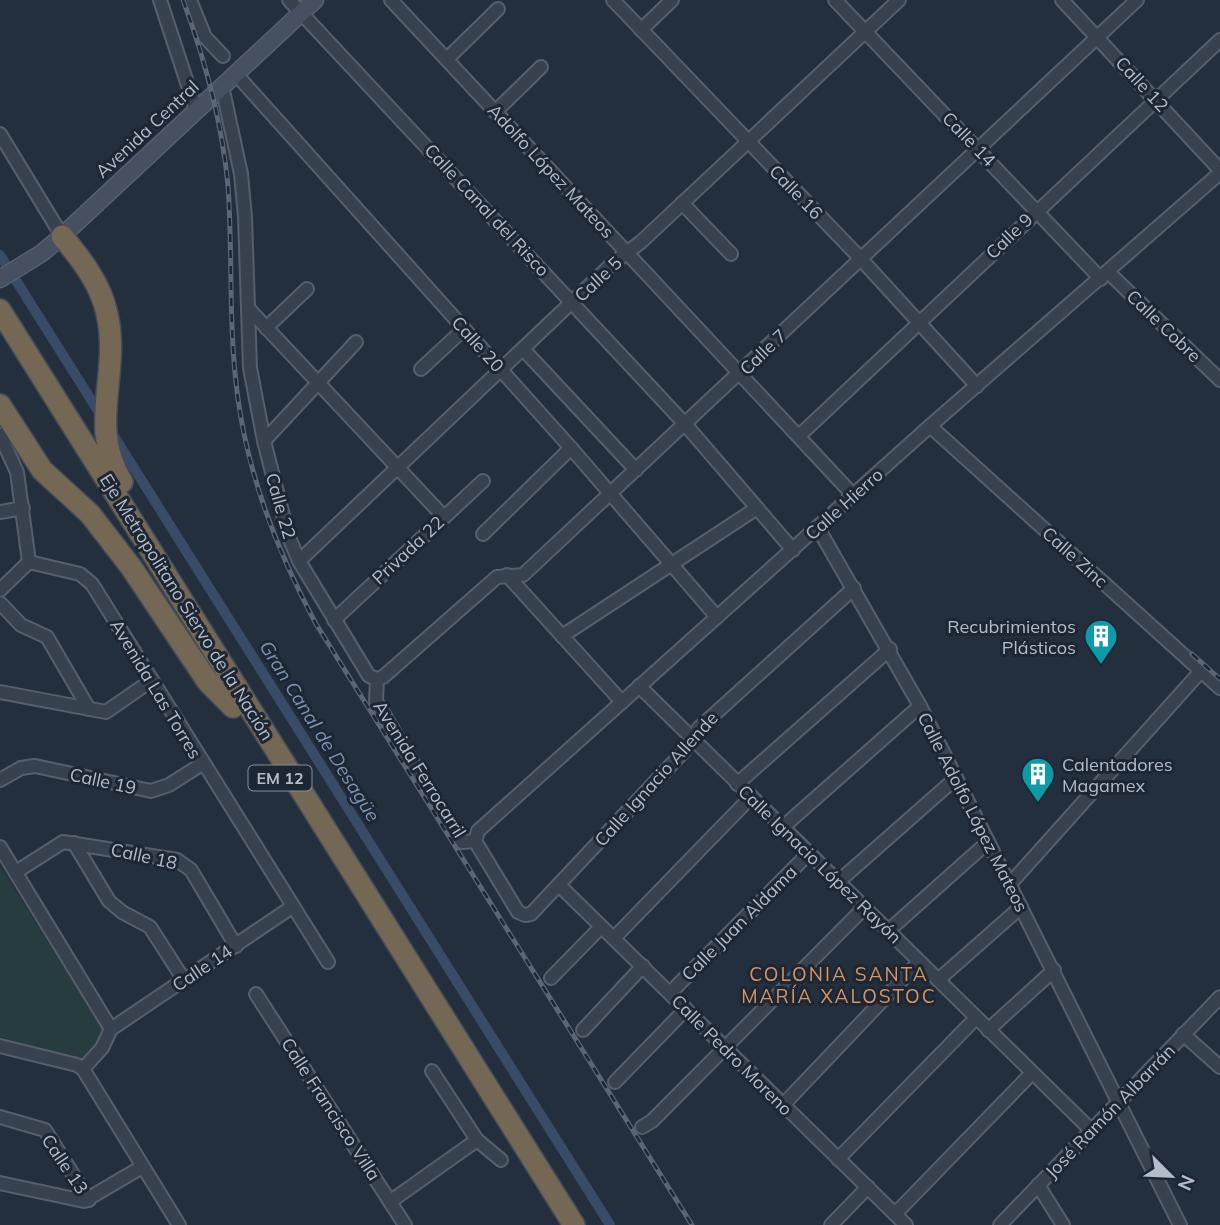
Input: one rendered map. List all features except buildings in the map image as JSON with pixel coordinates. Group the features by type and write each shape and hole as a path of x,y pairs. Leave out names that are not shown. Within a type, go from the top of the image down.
{"highway":[{"path":"62,236 99,290 107,312 109,337 105,445 111,464 149,526 162,569"},
{"name":"Eje Metropolitano Siervo de la Nación","path":"0,310 574,1225"},
{"name":"Eje Metropolitano Siervo de la Nación","path":"0,332 559,1225"},
{"path":"0,405 42,470 90,514 131,567 208,682 233,707"}],"street":[{"path":"160,0 196,110"},
{"path":"190,0 205,37 223,56"},
{"name":"Calle Canal del Risco","path":"289,0 685,424 793,550"},
{"name":"Avenida Central","path":"0,279 26,264 62,236 315,0"},
{"name":"Adolfo López Mateos","path":"391,0 800,435 853,495"},
{"name":"Calle 16","path":"613,0 860,258 977,386"},
{"path":"641,30 672,0"},
{"name":"Calle 14","path":"835,0 1037,210 1105,275"},
{"name":"Calle 5","path":"299,561 899,0"},
{"name":"Calle 12","path":"1062,0 1156,99 1220,172"},
{"name":"Calle 7","path":"377,679 383,677 497,577 523,575 1138,0"},
{"path":"447,59 498,9"},
{"name":"Calle 9","path":"800,435 1220,40"},
{"path":"496,111 541,67"},
{"name":"Calle 20","path":"235,73 571,448 717,617"},
{"name":"Calle 22","path":"222,86 241,174 246,217 250,368 264,441 285,524 299,561 334,620 369,676 377,679"},
{"path":"0,134 62,236"},
{"name":"Calle Hierro","path":"475,841 478,831 639,686 1220,172"},
{"path":"682,203 731,254"},
{"name":"Calle Cobre","path":"1105,275 1220,380"},
{"path":"266,328 307,289"},
{"path":"248,308 444,517"},
{"path":"421,369 464,329"},
{"path":"264,441 356,342"},
{"path":"523,349 635,470"},
{"name":"Calle Zinc","path":"930,426 1220,688"},
{"path":"0,435 13,458 23,508 29,562 0,590"},
{"path":"483,534 571,448"},
{"name":"Privada 22","path":"334,620 483,481"},
{"path":"0,512 23,508"},
{"path":"562,636 757,508"},
{"name":"Calle Adolfo López Mateos","path":"818,528 890,649 920,706 1120,1100 1180,1225"},
{"name":"Avenida Las Torres","path":"29,562 75,572 89,580 328,962"},
{"path":"507,575 622,702"},
{"name":"Calle Ignacio Allende","path":"525,915 531,914 559,885 692,740 699,728 854,588"},
{"path":"0,603 21,625 47,637 89,709"},
{"path":"737,784 890,649"},
{"path":"1010,884 1201,671"},
{"name":"Avenida Ferrocarril","path":"377,679 376,701 450,823 462,842 475,841 518,912 525,915"},
{"path":"0,692 106,712 152,680"},
{"name":"Calle Ignacio López Rayón","path":"639,686 1091,1130"},
{"path":"783,827 920,706"},
{"name":"Calle 19","path":"0,780 21,768 35,766 151,791 169,785 202,764"},
{"path":"838,882 956,778"},
{"path":"614,938 751,797"},
{"path":"16,872 63,842 74,843 109,901 122,912 150,927 184,980"},
{"path":"888,931 988,842"},
{"name":"Calle 18","path":"74,843 185,864 236,946"},
{"path":"0,847 111,1029 102,1048 83,1069"},
{"name":"Calle Juan Aldama","path":"670,993 809,853"},
{"name":"Calle Pedro Moreno","path":"559,885 906,1225"},
{"path":"938,980 1021,907"},
{"name":"Calle 14","path":"111,1029 292,908"},
{"path":"642,1127 652,1121 726,1049 864,908"},
{"path":"551,978 601,926"},
{"path":"783,1105 919,962"},
{"path":"583,1030 643,966"},
{"path":"988,1030 1054,970"},
{"name":"Calle Francisco Villa","path":"256,994 405,1225"},
{"name":"José Ramón Albarrán","path":"1000,1225 1220,997"},
{"name":"Calle Juan Aldama","path":"615,1082 686,1009"},
{"path":"838,1159 976,1018"},
{"path":"1184,1034 1220,1067"},
{"path":"0,1046 77,1065 83,1069 179,1225"},
{"path":"432,1071 477,1140 501,1160"},
{"path":"895,1214 1032,1073"},
{"name":"Calle 13","path":"0,1117 44,1130 89,1200"},
{"path":"391,1201 477,1140"},
{"path":"0,1183 78,1201 89,1200 142,1167"},
{"path":"1038,1185 1063,1225"},
{"path":"831,1225 868,1186"}],"green space":[{"path":"0,866 105,1032 93,1056 80,1059 0,1037"}],"waterway":[{"name":"Gran Canal de Desagüe","path":"0,255 610,1225"}],"railway":[{"path":"183,0 212,91 222,138 228,186 233,346 243,429 257,487 289,570 316,624 692,1225"},
{"path":"1192,654 1220,679"}],"place":[{"name":"Recubrimientos Plásticos","path":"1101,666"},
{"name":"Calentadores Magamex","path":"1038,804"}],"district":[{"name":"COLONIA SANTA MARÍA XALOSTOC","path":"839,985"}]}
